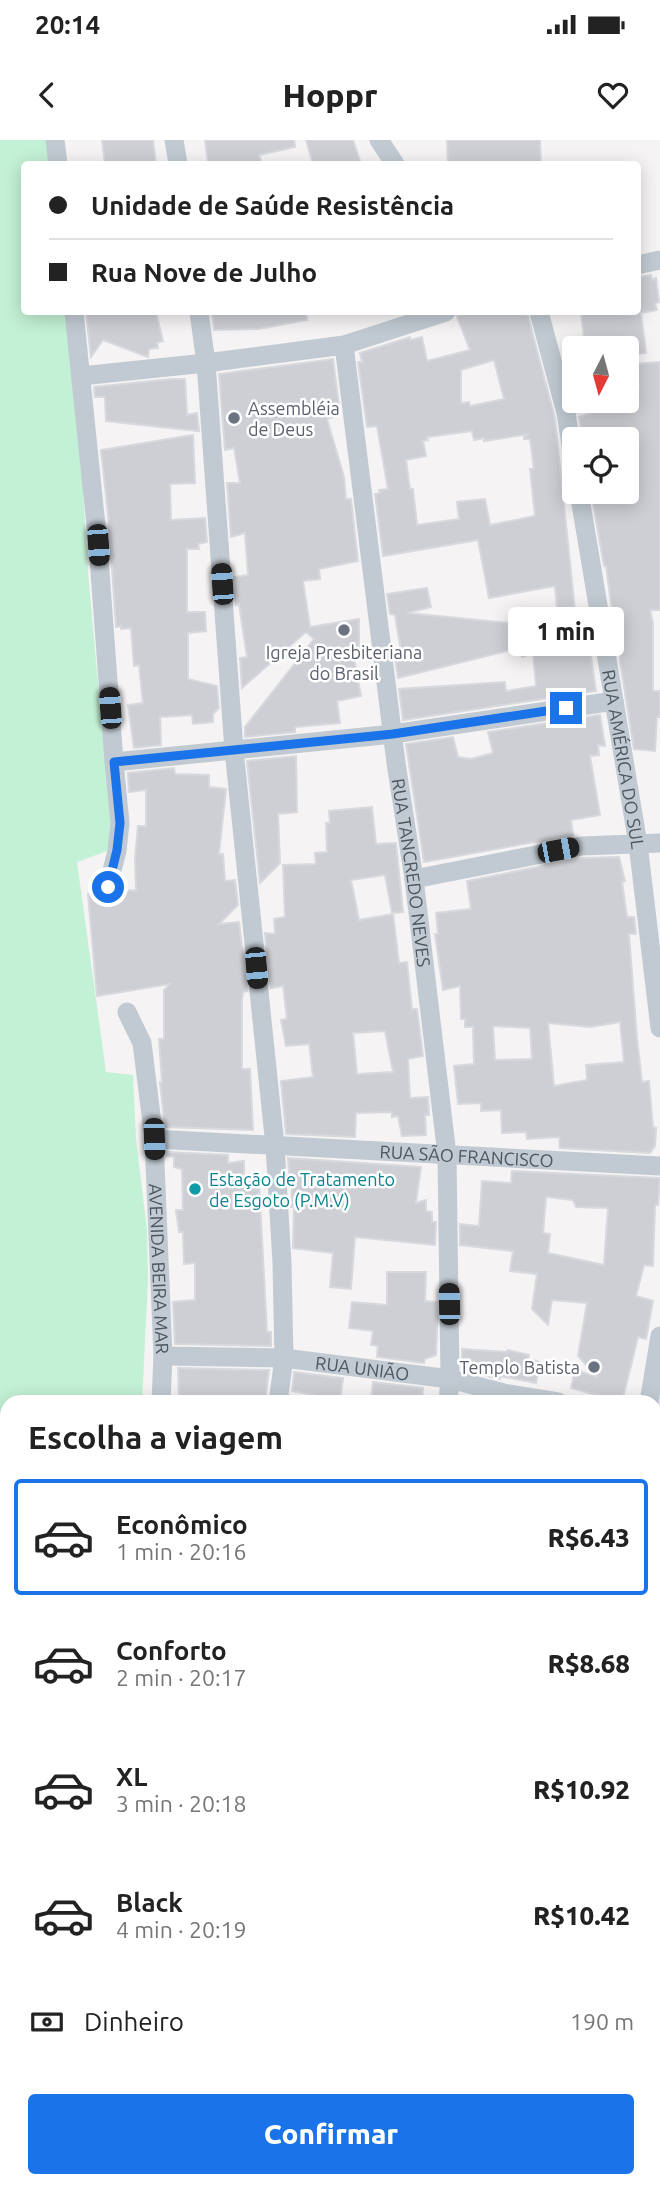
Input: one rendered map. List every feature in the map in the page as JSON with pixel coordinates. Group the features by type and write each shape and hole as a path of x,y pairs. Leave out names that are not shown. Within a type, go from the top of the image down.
{"street":[{"path":"55,140 58,161"},
{"path":"174,140 178,161"},
{"path":"379,140 393,161"},
{"path":"641,264 660,260"},
{"path":"74,315 98,545 120,823 108,887"},
{"path":"199,315 206,363 234,750 275,1146 284,1358 279,1395"},
{"path":"81,376 344,345 437,315"},
{"path":"540,315 568,427"},
{"name":"RUA TANCREDO NEVES","path":"344,345 447,1155 449,1395"},
{"name":"RUA AMÉRICA DO SUL","path":"581,504 638,844 660,1028"},
{"path":"114,762 393,734 614,701"},
{"path":"414,879 582,846 660,843"},
{"name":"AVENIDA BEIRA MAR","path":"127,1012 142,1043 154,1139 163,1356 161,1395"},
{"name":"RUA SÃO FRANCISCO","path":"154,1139 660,1166"},
{"path":"650,1395 660,1336"},
{"name":"RUA UNIÃO","path":"163,1356 284,1358 450,1379 514,1395"}],"green space":[{"path":"0,140 50,140 51,161 21,161 21,315 72,315 88,572 113,849 77,862 106,1072 133,1075 136,1139 147,1230 148,1280 142,1395 0,1395"}],"building":[{"path":"102,140 153,140 156,161 105,161"},
{"path":"205,140 294,140 295,147 259,155 261,161 208,161"},
{"path":"306,140 353,140 360,161 312,161"},
{"path":"447,140 540,140 541,161 448,161"},
{"path":"651,275 652,280 656,278 659,302 655,304 657,310 641,313 641,276"},
{"path":"641,313 646,353 639,354 639,336 584,336 581,315"},
{"path":"86,315 157,315 163,341 157,343 158,348 149,349 148,357 103,340 91,357"},
{"path":"212,315 306,315 307,320 258,329 214,330"},
{"path":"457,315 528,315 555,419 576,620 584,615 585,619 588,619 596,691 403,720 399,689 505,682 506,691 536,686 533,653 522,657 519,648 398,678 395,658 402,657 395,615 390,614 387,594 427,588 431,607 407,613 508,623 509,631 558,621 555,586 489,598 478,540 383,556 375,494 380,493 379,490 388,489 377,426 367,427 358,362 362,362 360,353 410,337 410,340 422,337 427,361 470,350","holes":["494,360 504,399 470,406 469,402 461,403 461,370","472,431 474,440 484,438 484,441 529,434 524,439 530,439 535,516 490,525 485,499 457,502 459,519 417,525 406,460 426,456 423,441 428,440 427,437"]},
{"path":"333,359 340,414 327,419 344,477 346,499 351,499 358,561 319,569 320,579 303,581 310,627 359,619 359,650 353,652 361,696 337,701 340,723 295,727 295,732 245,737 245,727 314,639 306,632 242,688 240,658 247,657 239,604 236,605 234,577 248,575 245,533 231,537 227,483 240,483 234,448 225,450 219,374"},
{"path":"660,362 660,610 650,610 653,623 653,691 660,691 660,717 657,717 655,751 634,749 620,662 620,633 615,632 606,566 593,504 639,504 639,427 581,427 579,417 592,413 639,413 639,364"},
{"path":"185,379 187,415 197,413 199,431 106,421 105,397 95,397 94,387"},
{"path":"193,435 195,483 170,484 171,520 205,518 207,542 198,544 199,549 187,549 187,612 205,612 206,631 188,633 188,679 217,686 219,708 213,714 213,722 193,724 192,715 160,717 161,745 134,748 128,705 143,703 139,665 134,666 131,628 116,627 101,450"},
{"path":"600,715 605,746 598,745 599,755 590,756 600,815 571,820 573,835 424,862 406,744 453,737 458,757 471,759 493,753 488,732"},
{"path":"296,756 297,812 278,814 280,863 260,883 247,761"},
{"path":"174,768 175,774 209,775 209,787 226,789 219,854 223,854 225,881 235,880 238,905 219,924 239,922 247,991 243,992 242,999 242,1069 250,1069 253,1130 165,1127 159,1039 164,1039 164,990 170,984 97,996 88,894 99,893 104,898 111,898 119,891 136,890 138,826 146,826 146,790 129,792 128,773"},
{"path":"372,807 376,844 396,843 403,912 392,913 385,875 351,880 359,920 393,914 399,963 407,962 412,1009 417,1009 423,1056 408,1059 410,1098 428,1097 426,1135 402,1136 398,1116 392,1117 392,1112 356,1113 355,1137 286,1134 281,1081 313,1077 309,1044 286,1046 281,1020 287,1019 283,986 271,988 265,933 275,934 274,919 285,917 283,865 316,864 315,853 327,852 326,823 330,823 329,811","holes":["385,1031 393,1072 357,1074 353,1033"]},
{"path":"619,857 625,881 622,882 627,917 634,917 636,934 629,934 637,1039 642,1082 649,1081 653,1127 656,1128 655,1146 650,1153 560,1148 559,1137 527,1139 526,1132 502,1133 501,1110 481,1111 481,1103 458,1104 454,1066 474,1064 473,1027 465,1027 465,1019 461,1019 460,986 443,990 435,934 438,934 436,913 471,909 467,881 583,858","holes":["620,1022 624,1062 586,1065 587,1080 554,1086 548,1023 590,1027","493,1026 530,1028 532,1059 495,1060"]},
{"path":"167,1152 228,1155 228,1163 244,1161 244,1182 259,1183 267,1332 271,1332 271,1346 175,1344 173,1302 195,1300 195,1263 184,1264 183,1232 179,1232 176,1210 183,1210 182,1169 174,1167 174,1157 167,1156"},
{"path":"288,1158 421,1167 416,1203 426,1200 426,1211 432,1212 432,1222 436,1222 435,1245 355,1237 351,1289 330,1287 333,1253 293,1248 294,1207 291,1207 292,1185"},
{"path":"512,1171 660,1178 658,1205 655,1205 653,1266 644,1265 636,1296 653,1301 646,1339 638,1337 624,1395 596,1395 571,1388 575,1370 596,1376 578,1356 587,1303 552,1300 548,1325 532,1309 537,1274 510,1271 513,1251 460,1245 460,1224 479,1226 482,1181 511,1183","holes":["546,1197 573,1200 576,1207 608,1208 604,1265 548,1253 550,1234 543,1233"]},
{"path":"387,1272 426,1272 425,1301 437,1302 437,1330 436,1355 425,1359 424,1363 377,1357 378,1346 371,1345 373,1331 349,1328 352,1302 387,1305"},
{"path":"462,1349 508,1350 529,1355 528,1359 540,1362 536,1383 500,1376 500,1379 467,1371 462,1363"},
{"path":"178,1368 269,1370 266,1395 179,1395"},
{"path":"294,1372 343,1378 341,1395 314,1395 292,1391"},
{"path":"373,1382 423,1388 422,1395 372,1395"}],"place":[{"name":"Assembléia de Deus","path":"234,418"},
{"name":"Igreja Presbiteriana do Brasil","path":"344,630"},
{"name":"Estação de Tratamento de Esgoto (P.M.V)","path":"195,1189"},
{"name":"Templo Batista","path":"594,1367"}],"route":[{"path":"108,887 120,823 114,762 393,734 566,708"}]}
